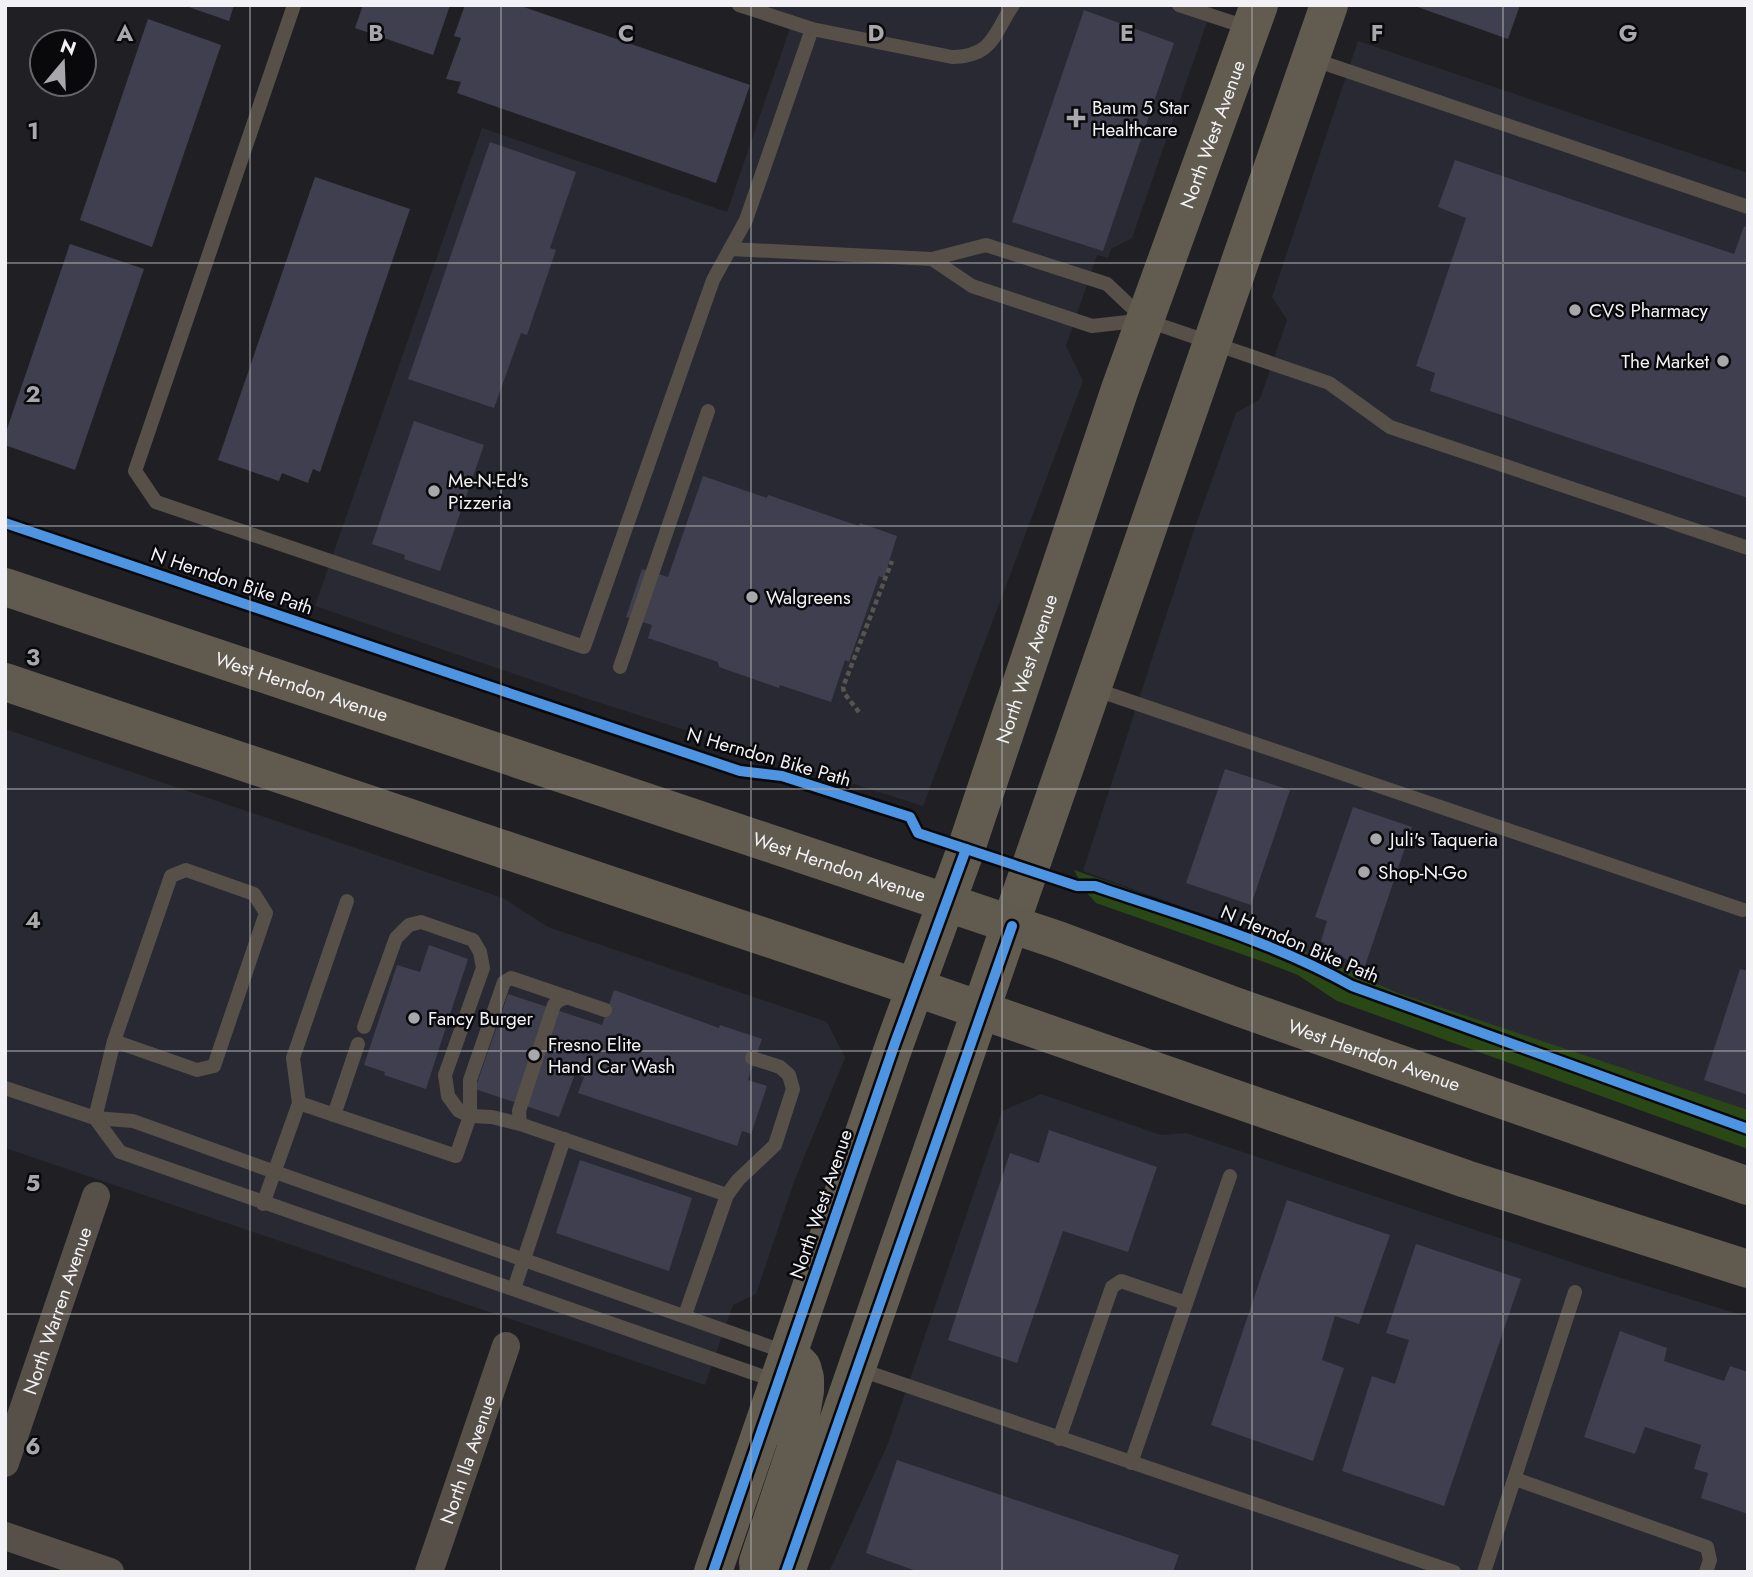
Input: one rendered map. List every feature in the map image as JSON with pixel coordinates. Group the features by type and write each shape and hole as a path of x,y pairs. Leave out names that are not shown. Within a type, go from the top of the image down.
{"main road":[{"name":"West Herndon Avenue","path":"5,587 1012,926 1748,1186"},
{"path":"5,682 914,987 1466,1180 1748,1269"}],"street":[{"path":"1301,5 1296,20 1310,59"},
{"path":"786,1572 1329,5"},
{"name":"North West Avenue","path":"713,1572 914,987 946,904 1145,320 1255,17"},
{"name":"North Warren Avenue","path":"5,1463 96,1196"},
{"name":"North Ila Avenue","path":"429,1572 506,1346"},
{"path":"758,1572 758,1562 795,1451 805,1391 802,1367 783,1367"},
{"path":"727,1529 728,1572"},
{"path":"5,1536 110,1572"}],"lane":[{"path":"294,5 135,471 156,502 584,647 713,280 746,220 812,29"},
{"path":"739,5 812,29 962,57 981,52 990,45 1013,5"},
{"path":"1179,5 1255,17"},
{"path":"1310,59 1748,207"},
{"path":"730,249 932,259 986,245 1107,285 1145,320"},
{"path":"932,259 972,286 1092,326 1145,320 1211,341 1329,383 1390,427 1748,548"},
{"path":"620,667 708,411"},
{"path":"1093,688 1746,908"},
{"path":"94,1118 114,1041 172,876 186,870 254,894 266,913 214,1066 198,1070 114,1041"},
{"path":"263,1203 299,1103 293,1058 347,901"},
{"path":"364,1027 396,938 409,925 421,922 473,940 480,952 483,968 445,1075 448,1096 459,1111 470,1116 492,1117 520,1124 727,1195"},
{"path":"299,1103 456,1156 470,1116 470,1080 504,982 511,978 605,1010"},
{"path":"520,1124 519,1111 554,1005 559,1000 568,998"},
{"path":"334,1115 358,1044"},
{"path":"685,1315 727,1195 738,1180 775,1145 793,1089 789,1075 780,1067 752,1058"},
{"path":"5,1088 94,1118 133,1121 685,1315 783,1367"},
{"path":"94,1118 120,1152 514,1289 783,1367"},
{"path":"514,1289 564,1139"},
{"path":"1130,1463 1230,1176"},
{"path":"1059,1439 1112,1287 1121,1281 1186,1303"},
{"path":"1484,1572 1575,1292"},
{"path":"856,1368 1454,1572"},
{"path":"1515,1479 1707,1547 1710,1560 1706,1572"}],"path":[{"path":"859,712 844,693 843,687 892,562"}],"shaded area":[{"path":"727,5 1213,5 1132,238 1111,249 1108,258 1097,255 1066,346 1083,381 923,806 585,698 315,606 482,128 727,212 790,28"},
{"path":"1358,41 1748,173 1748,1112 1398,993 1302,950 1083,871 1194,530 1236,413 1260,399 1287,320 1272,297"},
{"path":"5,729 503,898 548,927 827,1022 845,1058 795,1179 756,1294 733,1305 705,1385 5,1148"},
{"path":"1041,1094 1161,1135 1186,1133 1592,1269 1748,1317 1748,1572 829,1572 887,1446 1002,1111"}],"green space":[{"path":"1074,870 1302,950 1398,993 1748,1110 1748,1149 1337,1001 1298,975 1096,903 1086,892"}],"building":[{"path":"183,5 234,5 229,21"},
{"path":"363,5 450,5 433,55 355,28"},
{"path":"465,5 518,5 750,85 716,183 457,93 461,82 446,79 461,38 454,36"},
{"path":"1412,5 1520,5 1508,39"},
{"path":"1084,10 1174,43 1103,251 1012,222"},
{"path":"148,19 221,45 152,247 80,220"},
{"path":"490,142 576,172 550,248 556,250 527,335 521,333 494,408 408,379"},
{"name":"CVS Pharmacy","path":"1455,160 1734,254 1744,226 1748,228 1748,498 1430,391 1435,373 1416,366 1466,218 1438,207"},
{"path":"315,177 410,209 320,472 313,469 308,483 282,473 279,481 218,460"},
{"path":"70,244 144,269 75,470 5,445 5,435"},
{"path":"414,421 484,445 440,571 404,559 405,555 372,544"},
{"name":"Walgreens","path":"703,476 767,498 768,495 897,536 884,578 879,576 849,662 845,660 831,702 780,685 779,688 719,667 718,662 648,638 652,625 626,617 642,569 668,577"},
{"path":"1225,769 1290,790 1251,905 1186,883"},
{"name":"Shop-N-Go","path":"1353,807 1412,827 1365,966 1350,962 1321,941 1327,921 1315,917"},
{"name":"Fancy Burger","path":"429,945 468,959 426,1089 384,1075 385,1072 364,1065 397,965 420,972"},
{"path":"1740,969 1748,971 1748,1095 1704,1080"},
{"path":"614,990 719,1028 720,1025 762,1039 748,1080 767,1086 751,1134 742,1131 737,1146 578,1093 584,1077 575,1074 559,1117 475,1089 508,994 602,1025"},
{"path":"1049,1130 1157,1167 1128,1252 1063,1231 1017,1363 948,1340 1010,1153 1039,1163"},
{"path":"580,1160 692,1198 669,1271 556,1233"},
{"path":"1287,1200 1390,1235 1359,1324 1335,1316 1322,1360 1344,1368 1313,1461 1211,1425"},
{"path":"1416,1244 1521,1279 1444,1506 1342,1471 1372,1376 1395,1384 1409,1340 1386,1333"},
{"path":"1620,1331 1667,1348 1664,1361 1724,1381 1730,1366 1748,1372 1748,1514 1701,1498 1708,1473 1694,1469 1701,1445 1645,1427 1635,1454 1584,1437"},
{"path":"897,1460 1179,1555 1173,1572 919,1572 866,1553"}],"cycle path":[{"name":"N Herndon Bike Path","path":"5,523 740,771 782,776 910,817 918,833 1077,886 1095,886 1226,930 1322,970 1352,986 1748,1129"},
{"path":"713,1572 895,1043 966,849"},
{"path":"786,1572 1012,926"}],"place":[{"name":"Baum 5 Star Healthcare","path":"1076,118"},
{"name":"CVS Pharmacy","path":"1575,310"},
{"name":"The Market","path":"1723,361"},
{"name":"Me-N-Ed's Pizzeria","path":"434,491"},
{"name":"Walgreens","path":"752,597"},
{"name":"Juli's Taqueria","path":"1376,839"},
{"name":"Shop-N-Go","path":"1364,872"},
{"name":"Fancy Burger","path":"414,1018"},
{"name":"Fresno Elite Hand Car Wash","path":"534,1055"}]}
